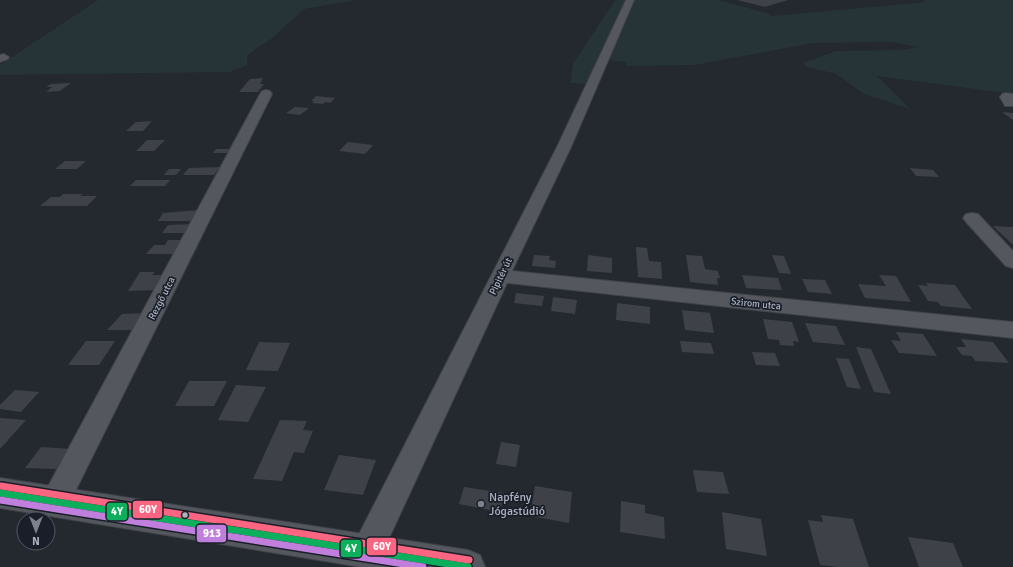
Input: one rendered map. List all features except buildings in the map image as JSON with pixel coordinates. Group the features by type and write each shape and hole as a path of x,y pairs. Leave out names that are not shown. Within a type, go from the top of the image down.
{"street":[{"name":"Pipitér út","path":"367,551 564,147 630,0"},
{"name":"Rezgő utca","path":"55,502 266,94"},
{"path":"972,218 1013,262"},
{"name":"Szirom utca","path":"500,276 1013,330"},
{"path":"0,493 468,567"}],"shaded area":[{"path":"98,0 357,0 304,9 271,39 247,55 247,65 230,72 0,75 0,65"},
{"path":"615,0 718,0 767,13 771,16 926,2 923,0 1013,0 1013,94 877,76 910,109 864,94 836,74 807,67 803,63 836,51 901,50 918,47 892,42 813,43 695,65 626,66 626,62 607,60 598,85 570,83 573,64"}],"transit line":[{"name":"60Y","path":"1,486 469,560"},
{"name":"4Y","path":"0,493 468,567"},
{"name":"913","path":"0,500 423,567"}],"place":[{"name":"Napfény Jógastúdió","path":"481,504"}]}
